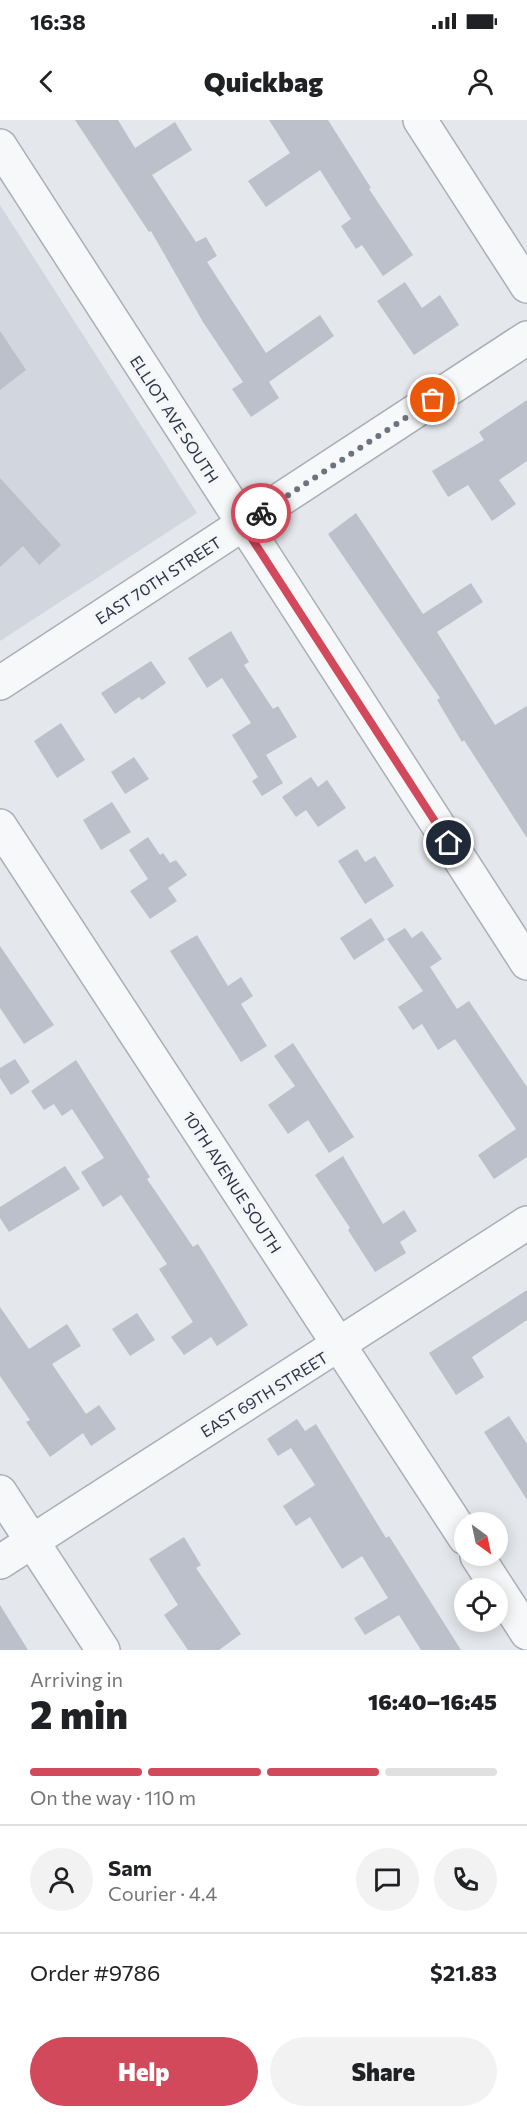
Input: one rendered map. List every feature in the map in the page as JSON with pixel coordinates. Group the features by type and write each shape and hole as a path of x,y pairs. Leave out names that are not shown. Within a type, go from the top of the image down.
{"street":[{"path":"420,120 527,286"},
{"name":"ELLIOT AVE SOUTH","path":"0,146 527,963"},
{"name":"EAST 70TH STREET","path":"0,682 527,339"},
{"name":"10TH AVENUE SOUTH","path":"0,826 454,1521"},
{"name":"EAST 69TH STREET","path":"0,1562 527,1223"},
{"path":"0,1492 103,1650"},
{"path":"483,1566 527,1633"}],"shaded area":[{"path":"0,205 197,513 0,641"}],"building":[{"path":"75,120 118,120 135,148 175,122 192,150 152,175 196,242 206,237 217,256 207,262 266,353 320,315 334,336 269,382 279,398 251,417 232,389 243,382 203,322 151,231 149,232"},
{"path":"269,120 328,120 371,188 369,189 413,255 383,276 362,245 356,249 341,226 351,219 320,170 266,207 248,181 290,153"},
{"path":"405,282 422,308 440,295 459,325 414,355 377,301"},
{"path":"0,331 26,370 0,390"},
{"path":"527,400 527,461 499,480 516,504 492,521 468,485 448,497 432,471 484,440 479,432"},
{"path":"0,478 61,545 39,565 23,546 0,567"},
{"path":"356,513 423,614 471,583 483,602 437,632 495,725 527,706 527,838 464,740 462,742 437,700 440,698 328,534"},
{"path":"231,631 249,662 244,665 273,709 278,706 297,737 266,755 283,783 262,796 252,781 258,777 232,735 251,723 222,678 207,688 188,658"},
{"path":"151,661 166,683 142,700 139,697 115,714 101,693"},
{"path":"61,723 85,760 57,778 34,741"},
{"path":"134,757 149,779 125,794 111,772"},
{"path":"311,777 318,787 327,780 346,808 318,827 306,810 296,817 282,797"},
{"path":"112,802 131,832 101,850 83,820"},
{"path":"148,837 160,855 163,853 170,863 176,860 187,875 168,888 177,901 150,919 130,891 148,879 129,850"},
{"path":"357,849 365,862 375,856 394,886 365,904 338,861"},
{"path":"371,918 385,940 354,960 340,938"},
{"path":"405,928 412,938 422,931 442,959 430,967 457,1009 469,1001 527,1087 527,1157 494,1179 478,1155 516,1129 455,1039 438,1050 422,1024 413,1030 398,1007 423,991 387,939"},
{"path":"197,935 228,986 241,977 253,996 241,1004 267,1046 241,1062 170,951"},
{"path":"0,946 54,1025 24,1044 0,1008"},
{"path":"293,1043 354,1137 329,1153 308,1120 288,1134 268,1105 295,1086 274,1056"},
{"path":"15,1059 30,1082 11,1095 0,1078 0,1068"},
{"path":"76,1060 150,1177 147,1179 193,1247 198,1244 248,1325 217,1346 211,1337 184,1355 171,1337 193,1322 159,1269 167,1264 121,1195 103,1207 81,1172 104,1158 72,1109 62,1116 54,1104 44,1110 31,1091"},
{"path":"343,1156 383,1224 404,1210 417,1231 400,1242 406,1253 375,1272 348,1230 350,1228 315,1175"},
{"path":"65,1166 80,1189 9,1232 0,1218 0,1207"},
{"path":"527,1290 527,1320 472,1357 484,1377 456,1395 429,1353"},
{"path":"0,1307 29,1349 67,1324 81,1346 52,1364 86,1414 99,1405 116,1429 91,1446 83,1433 50,1457 26,1422 30,1420 0,1376"},
{"path":"137,1313 155,1340 130,1356 112,1329"},
{"path":"509,1416 527,1444 527,1500 484,1432"},
{"path":"297,1419 305,1431 316,1424 386,1538 389,1536 461,1650 421,1650 399,1615 365,1635 354,1618 388,1598 362,1556 342,1569 310,1517 296,1526 283,1506 315,1485 291,1448 278,1456 267,1439"},
{"path":"184,1537 201,1565 196,1568 241,1634 219,1650 188,1650 164,1615 178,1605 149,1559"},
{"path":"0,1605 28,1650 0,1650"}],"way so far":[{"path":"261,513 433,400"}],"route":[{"path":"261,513 243,525 449,843"}]}
